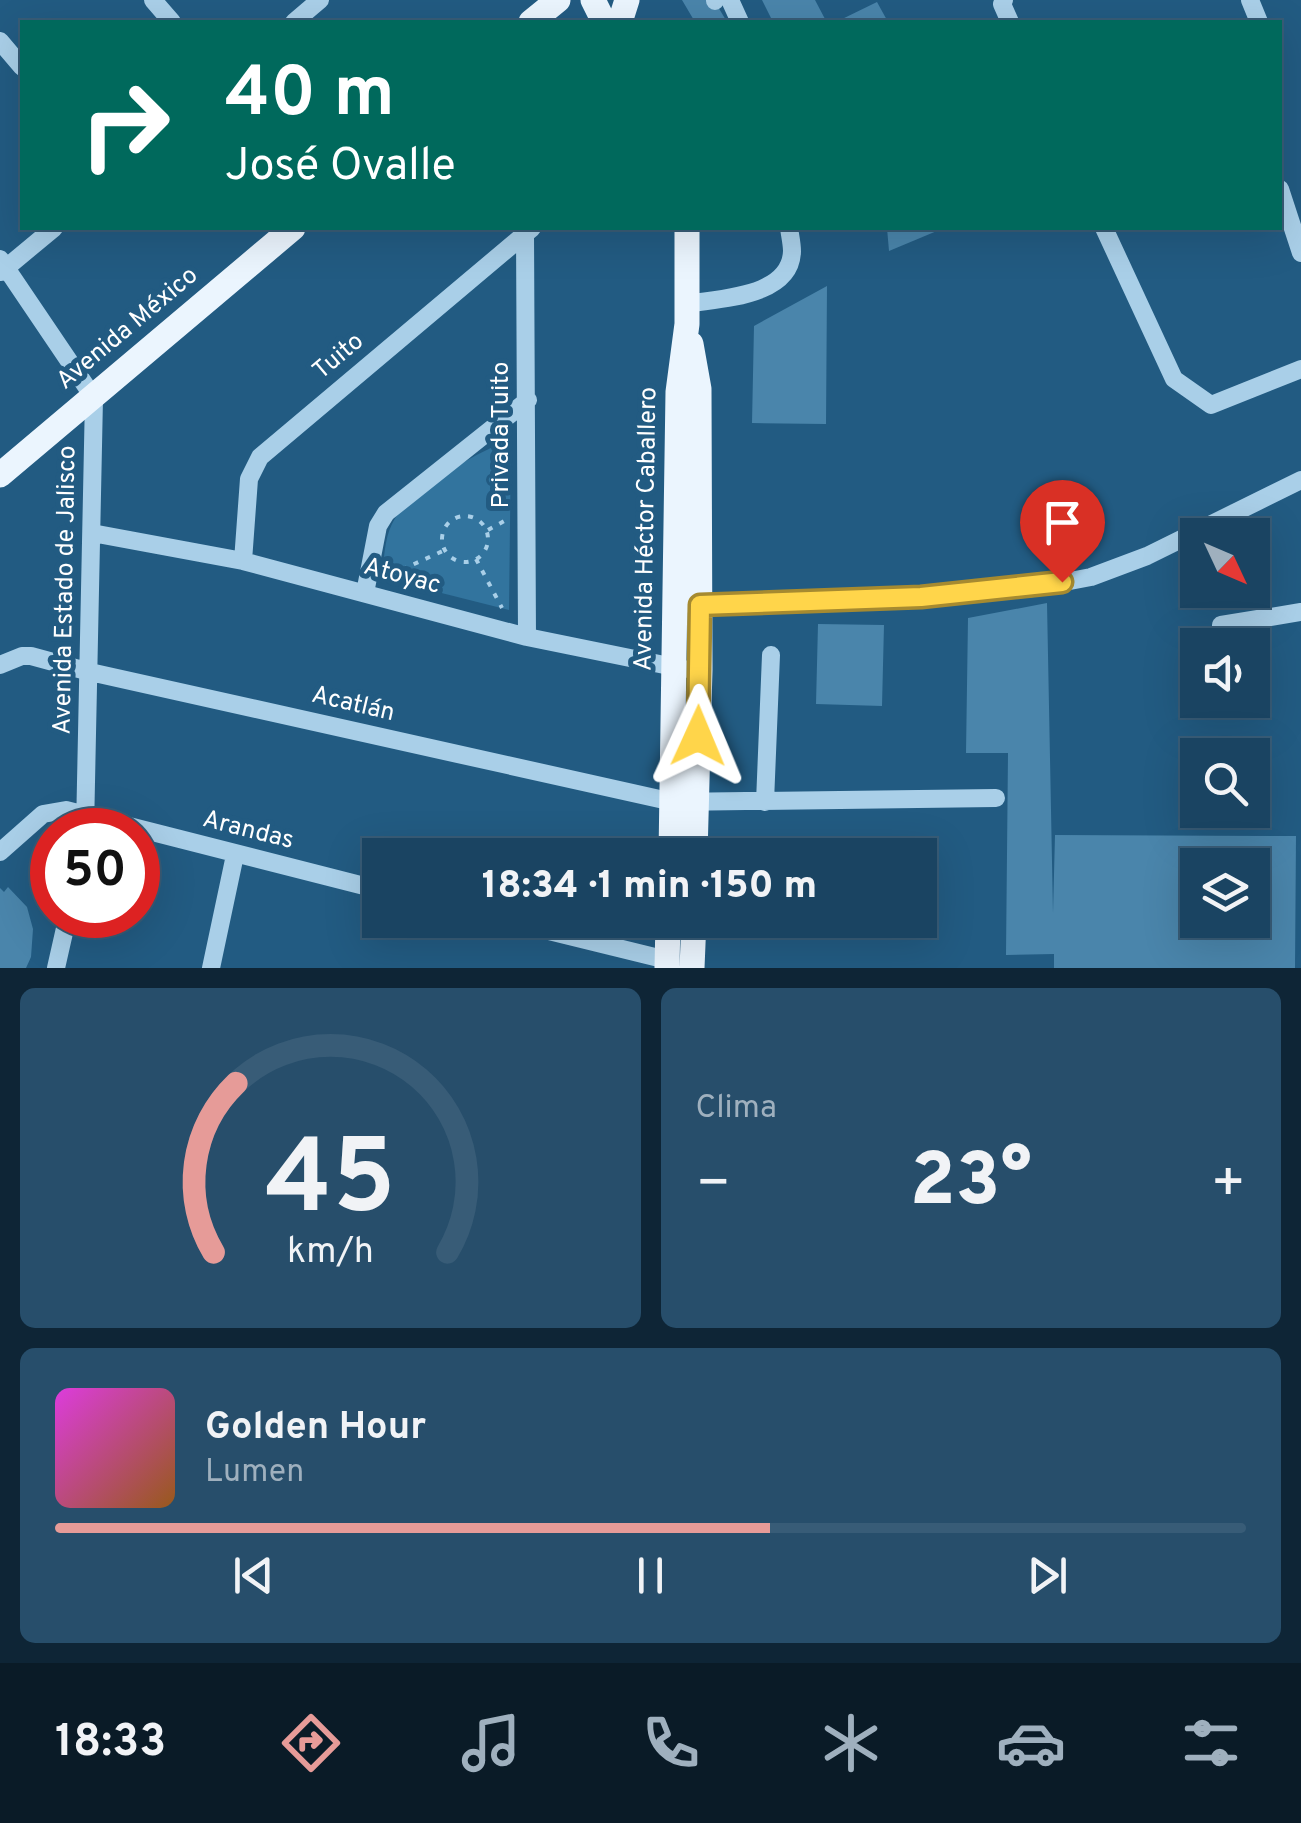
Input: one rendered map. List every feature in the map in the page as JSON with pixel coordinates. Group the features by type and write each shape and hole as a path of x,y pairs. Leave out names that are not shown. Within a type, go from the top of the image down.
{"main road":[{"path":"533,20 558,0"},
{"name":"Avenida México","path":"0,475 291,230"},
{"name":"Avenida Héctor Caballero","path":"687,230 687,314 678,392 673,602 674,668 685,803 692,838"},
{"name":"Avenida Héctor Caballero","path":"676,838 685,803 700,669 700,389 687,314"},
{"path":"666,964 667,938"},
{"path":"692,968 693,938"}],"street":[{"path":"153,0 170,20"},
{"path":"296,20 320,0"},
{"path":"0,42 20,65"},
{"path":"1282,196 1301,253"},
{"path":"51,230 2,266 94,398"},
{"name":"Privada Tuito","path":"527,637 528,230"},
{"name":"Tuito","path":"243,561 249,478 260,457 528,230"},
{"path":"687,314 759,291 774,281 788,268 792,254 790,230"},
{"path":"1105,230 1174,379 1211,405 1301,369"},
{"name":"Avenida Estado de Jalisco","path":"86,808 94,398"},
{"path":"365,593 378,526 386,513 528,400"},
{"path":"673,602 700,605 921,597 1033,588 1091,578 1147,556 1301,480"},
{"name":"Atoyac","path":"92,533 243,561 527,637 674,668 700,669"},
{"path":"1221,626 1301,612"},
{"path":"765,802 771,655"},
{"name":"Acatlán","path":"0,665 30,656 685,803 996,798"},
{"name":"Arandas","path":"0,852 30,825"},
{"name":"Arandas","path":"160,839 362,886"},
{"path":"210,968 235,855"},
{"path":"56,968 63,938"},
{"path":"570,938 666,964"}],"path":[{"path":"486,531 510,516 510,534"},
{"path":"472,518 486,531 486,545 476,559 461,562 445,550 443,533 452,520 472,518"},
{"path":"399,582 382,578 445,550"},
{"path":"476,559 502,608"},
{"path":"485,604 510,610"}],"shaded area":[{"path":"511,439 509,610 382,578 392,524 413,498 444,474"}],"building":[{"path":"682,0 714,0 726,20 694,20"},
{"path":"762,0 815,0 825,19 823,20 772,20"},
{"path":"877,2 887,20 840,20"},
{"path":"887,230 939,230 889,251"},
{"path":"827,286 826,424 752,423 754,326"},
{"path":"1047,603 1053,913 1055,835 1296,836 1295,968 1054,968 1054,954 1006,955 1008,753 966,753 968,618"},
{"path":"818,624 884,625 882,706 816,704"},
{"path":"8,887 27,907 32,938 26,968 0,968 0,888 4,892"}],"route":[{"path":"698,736 700,605 921,597 1062,582"}]}
